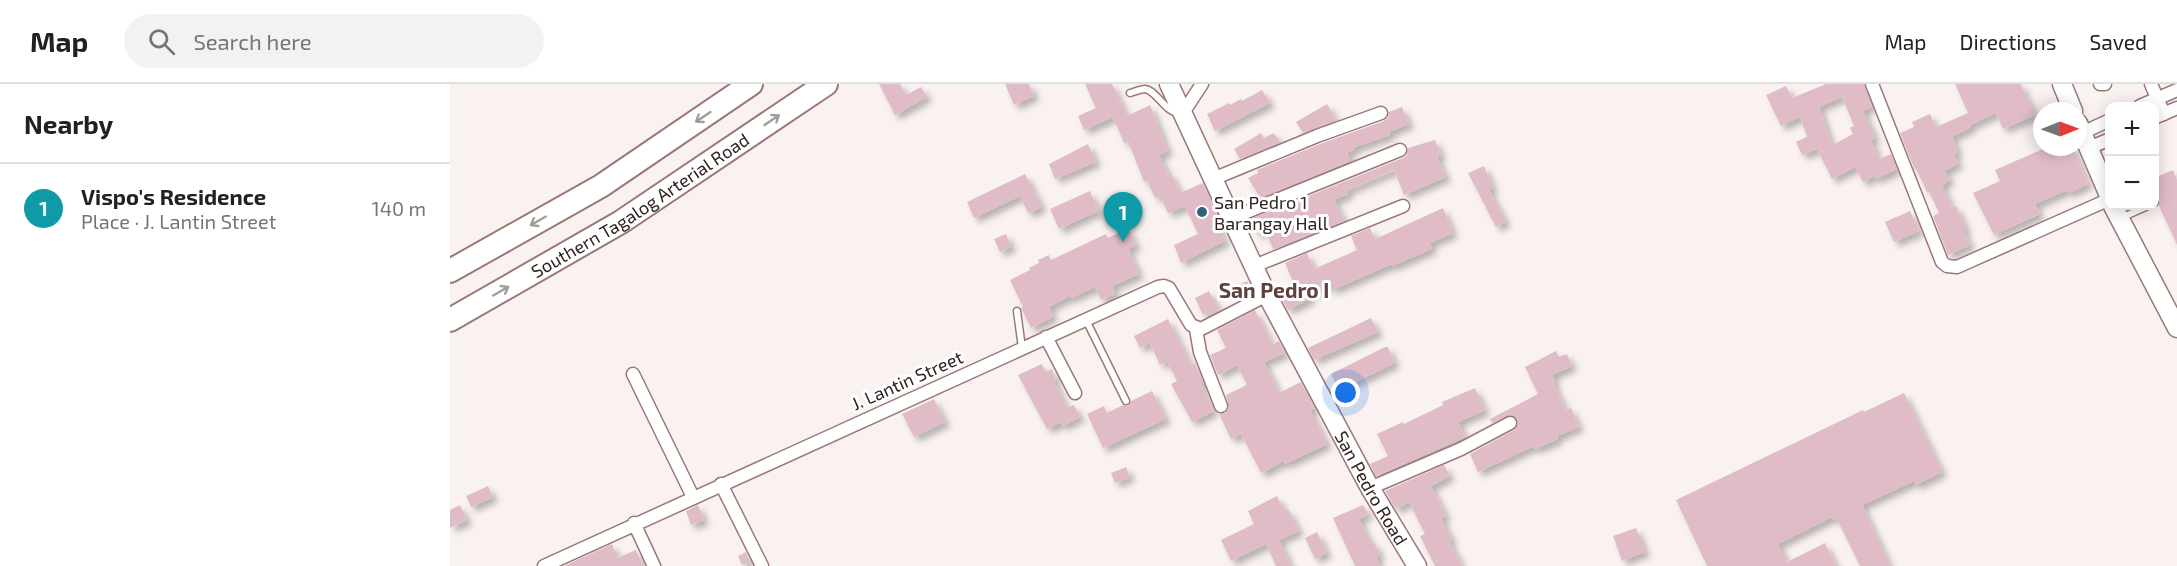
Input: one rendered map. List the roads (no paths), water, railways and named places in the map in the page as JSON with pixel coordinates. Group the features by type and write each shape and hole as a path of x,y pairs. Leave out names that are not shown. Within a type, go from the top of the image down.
{"highway":[{"name":"Southern Tagalog Arterial Road","path":"450,272 601,186 751,84"},
{"name":"Southern Tagalog Arterial Road","path":"450,320 621,222 826,84"}],"street":[{"name":"San Pedro Road","path":"1169,84 1267,295 1370,488 1417,566"},
{"path":"1872,84 1942,262 1947,266 1957,267 2105,201"},
{"path":"2062,84 2069,102"},
{"path":"2100,84 2106,84"},
{"path":"2151,84 2157,102"},
{"path":"1183,113 1198,86"},
{"path":"2150,102 2177,90"},
{"path":"2159,116 2177,108"},
{"path":"1214,179 1317,136 1381,113"},
{"path":"2087,133 2105,122"},
{"path":"2087,136 2105,138"},
{"path":"2087,145 2105,189"},
{"path":"1232,218 1400,150"},
{"path":"1254,266 1403,206"},
{"path":"2117,212 2177,328"},
{"name":"J. Lantin Street","path":"544,566 568,561 634,524 1086,319 1164,286 1169,288 1191,325 1196,329"},
{"path":"1221,406 1200,352 1196,329 1204,329 1267,295"},
{"path":"1046,337 1076,393"},
{"path":"633,374 693,497"},
{"path":"1370,488 1461,449 1510,423"},
{"path":"721,484 762,566"},
{"path":"634,524 654,566"}],"lane":[{"path":"1130,93 1145,89 1174,112 1183,113"},
{"path":"1017,311 1022,348"},
{"path":"1086,319 1126,401"}],"place":[{"name":"San Pedro 1 Barangay Hall","path":"1202,212"},
{"name":"Vispo's Residence","path":"1123,242"}],"district":[{"name":"San Pedro I","path":"1274,289"}]}
